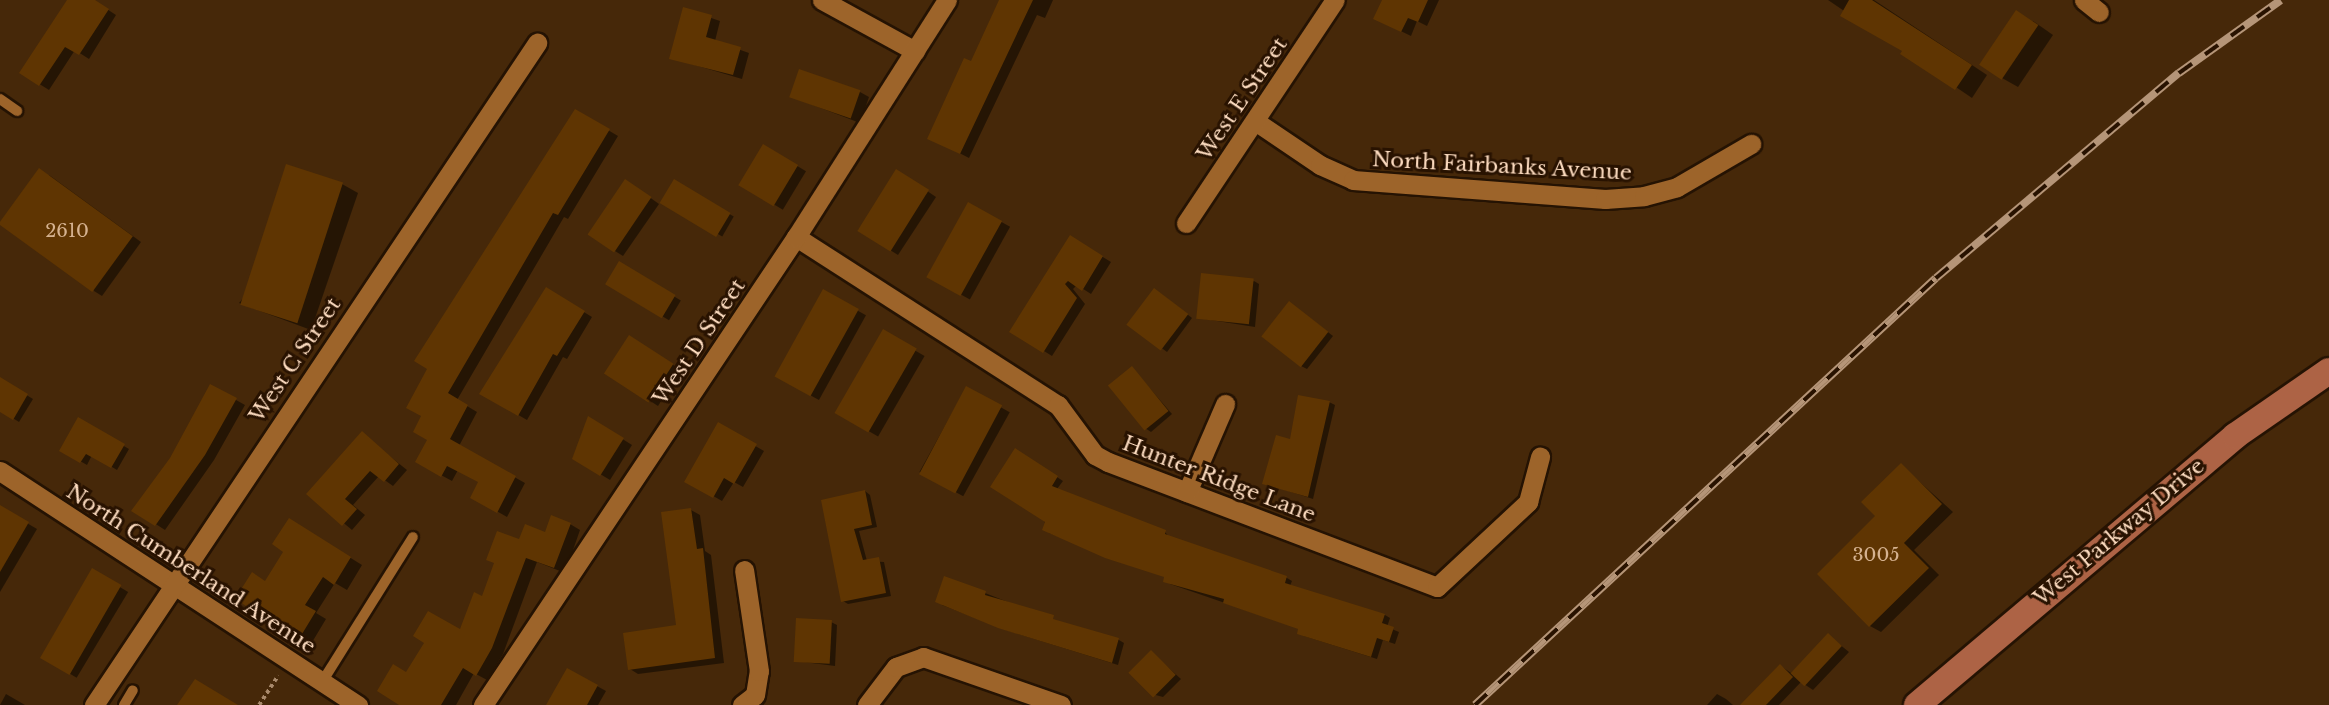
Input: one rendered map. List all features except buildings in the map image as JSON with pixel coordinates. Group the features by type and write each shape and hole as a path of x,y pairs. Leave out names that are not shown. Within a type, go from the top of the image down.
{"main road":[{"name":"West Parkway Drive","path":"1917,705 2235,436 2329,371"}],"street":[{"path":"822,0 915,51"},
{"name":"West D Street","path":"483,705 796,237 947,0"},
{"name":"West E Street","path":"1185,223 1335,0"},
{"name":"West C Street","path":"94,705 172,584 537,43"},
{"name":"North Fairbanks Avenue","path":"1255,121 1320,165 1353,180 1605,199 1644,196 1677,187 1751,144"},
{"name":"Hunter Ridge Lane","path":"796,237 1058,405 1095,455 1437,587 1528,502 1540,457"},
{"path":"1188,492 1225,404"},
{"name":"North Cumberland Avenue","path":"0,471 358,705"},
{"path":"742,705 755,695 759,671 744,570"},
{"path":"867,705 896,667 923,657 1061,705"}],"lane":[{"path":"0,99 17,111"},
{"path":"322,682 413,537"},
{"path":"124,705 133,690"}],"path":[{"path":"259,705 288,659"}],"railway":[{"path":"1475,705 1936,278 2179,73 2281,0"}]}
